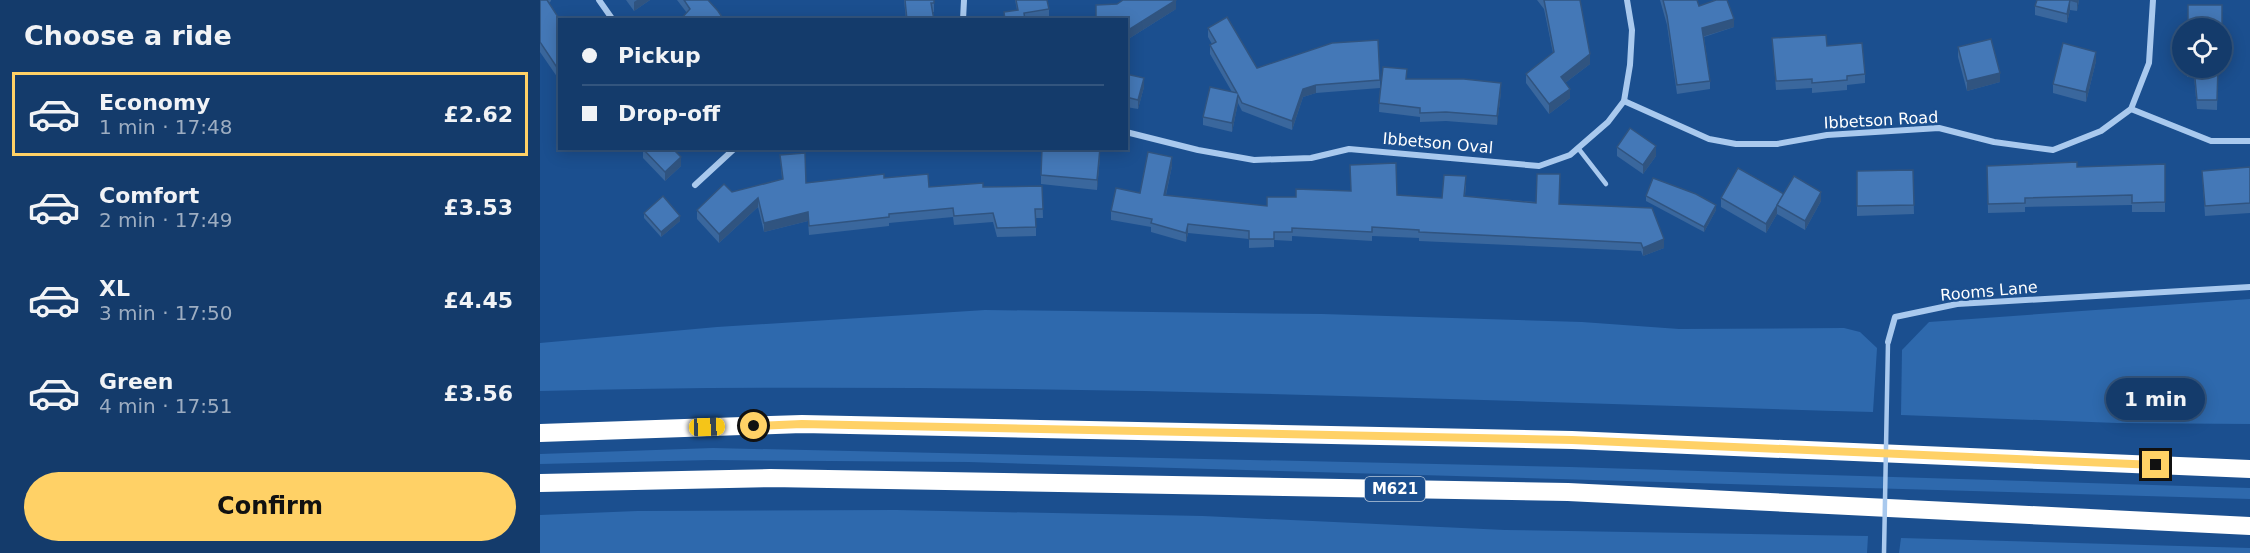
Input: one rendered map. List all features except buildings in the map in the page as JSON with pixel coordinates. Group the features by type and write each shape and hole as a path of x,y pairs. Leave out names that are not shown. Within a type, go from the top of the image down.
{"highway":[{"path":"540,433 802,424 1572,440 2250,469"},
{"name":"M621","path":"540,483 770,478 1568,492 2250,526"}],"street":[{"path":"599,0 612,18"},
{"path":"963,18 964,0"},
{"name":"Ibbetson Oval","path":"1128,132 1198,150 1254,159 1311,158 1349,149 1539,166 1570,155 1608,122 1624,101 1630,65 1632,30 1627,0"},
{"path":"2153,0 2149,63 2131,109 2211,141 2250,141"},
{"name":"Ibbetson Road","path":"1624,101 1709,139 1736,144 1777,144 1827,135 1939,128 1994,142 2053,150 2101,131 2131,109"},
{"path":"695,185 733,150"},
{"name":"Rooms Lane","path":"1888,342 1895,317 1957,304 2250,287"}],"lane":[{"path":"1578,148 1606,184"},
{"name":"Rooms Lane","path":"1884,553 1888,342"}],"shaded area":[{"path":"2250,299 2250,424 2117,423 1901,415 1902,350 1929,322"},
{"path":"985,310 1322,314 1582,322 1679,329 1844,328 1860,332 1877,348 1873,412 1040,389 707,388 540,391 540,343 717,327"},
{"path":"713,448 1570,467 2250,488 2250,499 968,462 711,460 540,464 540,454"},
{"path":"896,510 1203,516 1505,530 1868,536 1867,553 540,553 540,515 637,511"},
{"path":"1901,538 2250,548 2250,553 1899,553"}],"route":[{"path":"754,426 802,424 1572,440 2156,465"}]}
